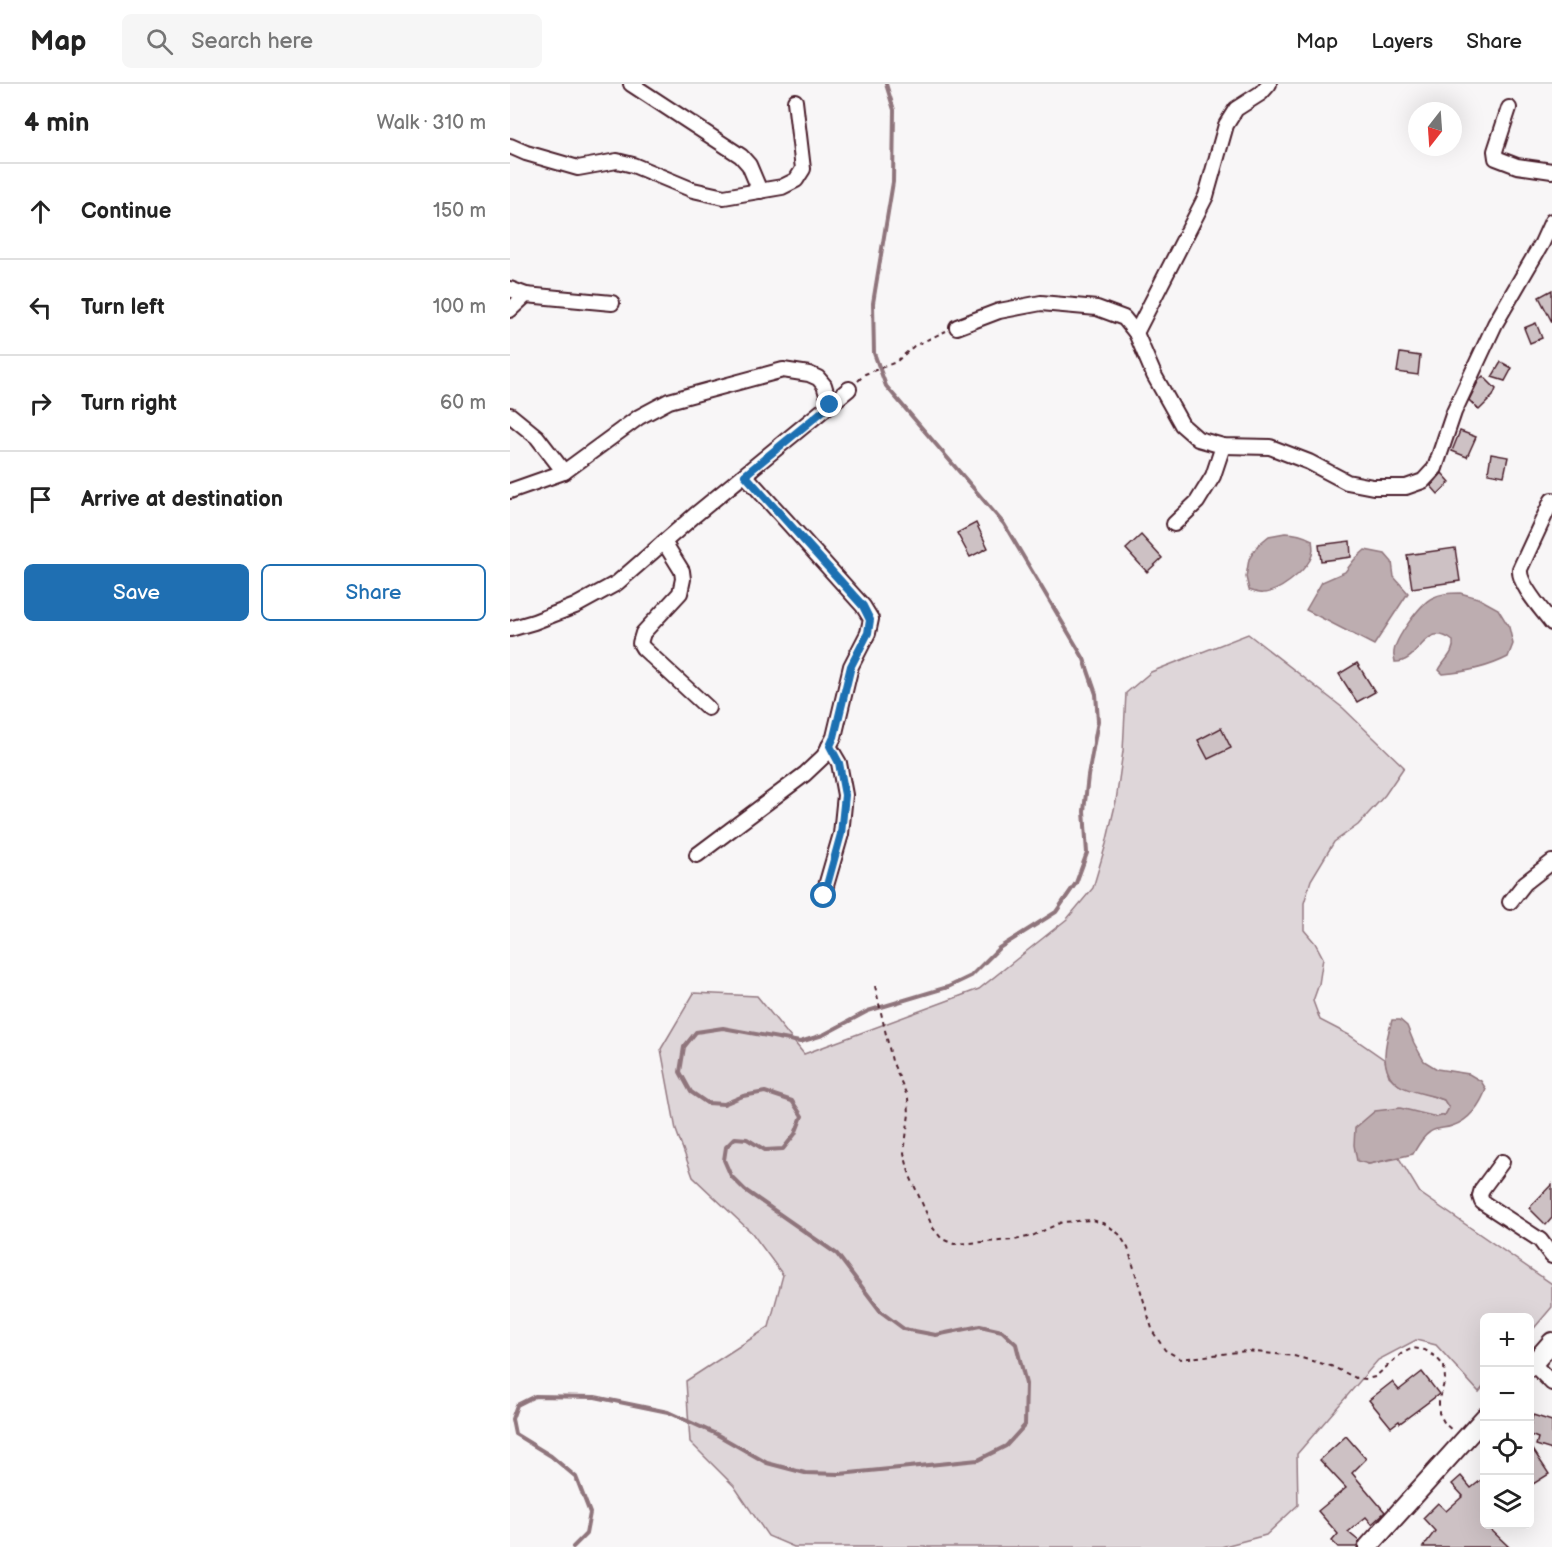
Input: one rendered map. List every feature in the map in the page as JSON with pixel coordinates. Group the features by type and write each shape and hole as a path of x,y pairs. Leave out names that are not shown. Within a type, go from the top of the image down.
{"main road":[{"path":"1534,1362 1552,1342"},
{"path":"1368,1547 1481,1421"}],"street":[{"path":"632,84 741,156 749,165 760,191"},
{"path":"1136,333 1206,196 1227,125 1236,109 1261,93 1269,84"},
{"path":"510,146 578,168 617,161 633,165 693,190 724,197 782,187 796,180 803,168 795,101"},
{"path":"1509,108 1495,151 1496,158 1517,166 1552,171"},
{"path":"957,327 999,311 1041,303 1097,308 1124,318 1136,333 1154,375 1182,425 1198,439 1223,446 1270,447 1309,462 1347,482 1373,487 1406,487 1423,481 1435,468 1454,412 1495,324 1542,243 1552,221"},
{"path":"510,289 526,295 612,303"},
{"path":"510,310 526,295"},
{"path":"510,491 564,472 639,417 669,401 783,370 809,374 818,378 824,384 830,405"},
{"path":"510,629 575,606 617,583 849,389"},
{"path":"510,415 537,437 564,472"},
{"path":"1174,524 1197,502 1213,476 1223,446"},
{"path":"697,855 805,774 824,756 834,737 851,666 868,633 870,620 863,606 745,475"},
{"path":"1552,500 1519,575 1527,590 1552,623"},
{"path":"664,542 682,571 680,593 643,633 640,643 708,708"},
{"path":"824,896 841,834 845,795 839,763 830,746"},
{"path":"1510,903 1525,883 1552,862"},
{"path":"1502,1162 1482,1189 1480,1196 1482,1202 1540,1240 1552,1257"},
{"path":"1533,1367 1552,1383"}],"path":[{"path":"865,374 896,362 914,346 957,327"},
{"path":"875,986 892,1061 908,1098 909,1114 904,1153 910,1176 933,1228 942,1239 954,1244 1015,1240 1032,1236 1062,1222 1092,1220 1106,1224 1119,1234 1128,1248 1153,1332 1165,1350 1181,1359 1246,1352 1294,1356 1331,1366 1356,1378 1366,1379 1376,1377 1401,1354 1413,1348 1425,1350 1444,1366 1445,1379 1439,1413 1445,1424 1464,1440"}],"shaded area":[{"path":"1285,533 1312,540 1313,552 1310,560 1296,576 1276,590 1258,593 1249,590 1246,577 1249,559 1258,545 1269,536"},
{"path":"1365,550 1385,554 1392,562 1394,577 1408,593 1374,645 1306,610 1322,582 1345,572"},
{"path":"1460,593 1478,598 1498,609 1509,627 1513,644 1508,657 1476,669 1443,674 1439,670 1451,653 1453,641 1435,635 1428,638 1411,656 1395,662 1395,646 1421,607 1439,595"},
{"path":"1248,634 1343,708 1404,767 1385,795 1358,825 1334,842 1311,880 1304,903 1304,930 1315,943 1323,958 1319,984 1313,1001 1320,1020 1349,1035 1385,1060 1389,1076 1399,1085 1444,1100 1449,1108 1445,1115 1437,1117 1422,1114 1369,1164 1399,1158 1420,1193 1552,1284 1552,1307 1534,1328 1534,1313 1480,1313 1479,1392 1436,1345 1416,1340 1378,1360 1297,1454 1298,1505 1266,1535 1221,1547 794,1547 768,1536 734,1486 690,1442 686,1381 769,1327 783,1275 752,1233 693,1177 676,1130 661,1049 694,993 757,996 804,1054 979,989 1067,919 1093,888 1116,801 1123,751 1126,693 1151,672"},
{"path":"1392,1020 1400,1020 1407,1026 1424,1061 1437,1069 1469,1074 1481,1081 1486,1089 1478,1106 1469,1116 1458,1124 1430,1132 1422,1139 1413,1154 1369,1164 1357,1161 1354,1145 1355,1128 1375,1111 1400,1108 1437,1117 1445,1115 1449,1108 1444,1100 1409,1090 1392,1079 1388,1072 1385,1055"}],"building":[{"path":"1552,290 1552,322 1539,297"},
{"path":"1536,323 1542,338 1530,343 1524,328"},
{"path":"1400,353 1420,356 1418,375 1397,372"},
{"path":"1501,362 1512,368 1505,381 1492,377"},
{"path":"1483,376 1496,389 1493,396 1479,410 1469,400"},
{"path":"1460,431 1476,437 1467,457 1452,451"},
{"path":"1491,454 1508,457 1504,476 1488,473"},
{"path":"1442,473 1450,482 1438,494 1431,486"},
{"path":"976,523 988,548 970,557 957,533"},
{"path":"1141,535 1162,558 1147,572 1126,549"},
{"path":"1350,541 1351,557 1321,561 1319,545"},
{"path":"1455,548 1460,581 1412,588 1407,555"},
{"path":"1357,663 1375,692 1357,702 1339,674"},
{"path":"1221,728 1231,748 1208,759 1198,740"},
{"path":"1552,1184 1552,1218 1546,1225 1529,1208"},
{"path":"1422,1372 1439,1394 1400,1423 1399,1421 1391,1427 1369,1400 1392,1382 1399,1390"},
{"path":"1534,1415 1552,1421 1552,1450 1536,1445 1538,1438 1534,1436"},
{"path":"1346,1436 1366,1459 1352,1473 1385,1512 1372,1524 1366,1517 1348,1532 1359,1541 1357,1547 1338,1547 1332,1541 1338,1534 1318,1511 1346,1488 1320,1460"},
{"path":"1534,1451 1549,1474 1534,1483"},
{"path":"1461,1476 1471,1488 1480,1481 1480,1529 1490,1529 1509,1547 1423,1547 1435,1531 1423,1518 1438,1503 1446,1511 1463,1496 1452,1484"}],"waterway":[{"path":"573,1547 586,1534 590,1513 576,1477 551,1456 515,1434 512,1419 517,1405 535,1396 595,1397 668,1412 716,1434 767,1463 805,1473 840,1474 978,1460 1006,1446 1025,1425 1026,1384 1016,1344 1002,1331 980,1326 936,1335 904,1329 881,1312 837,1254 745,1190 731,1176 724,1160 726,1147 735,1138 747,1139 765,1150 783,1149 795,1134 802,1116 792,1101 765,1092 743,1096 724,1104 707,1103 691,1092 680,1072 684,1047 696,1032 723,1028 800,1042 823,1035 868,1011 948,987 971,976 999,948 1056,912 1076,883 1087,853 1084,811 1098,721 1096,694 1084,659 1004,524 886,386 874,353 873,303 893,182 894,110 886,84"}],"route":[{"path":"824,896 841,834 845,795 839,763 830,746 851,666 868,633 870,620 863,606 745,475 830,405"}]}
